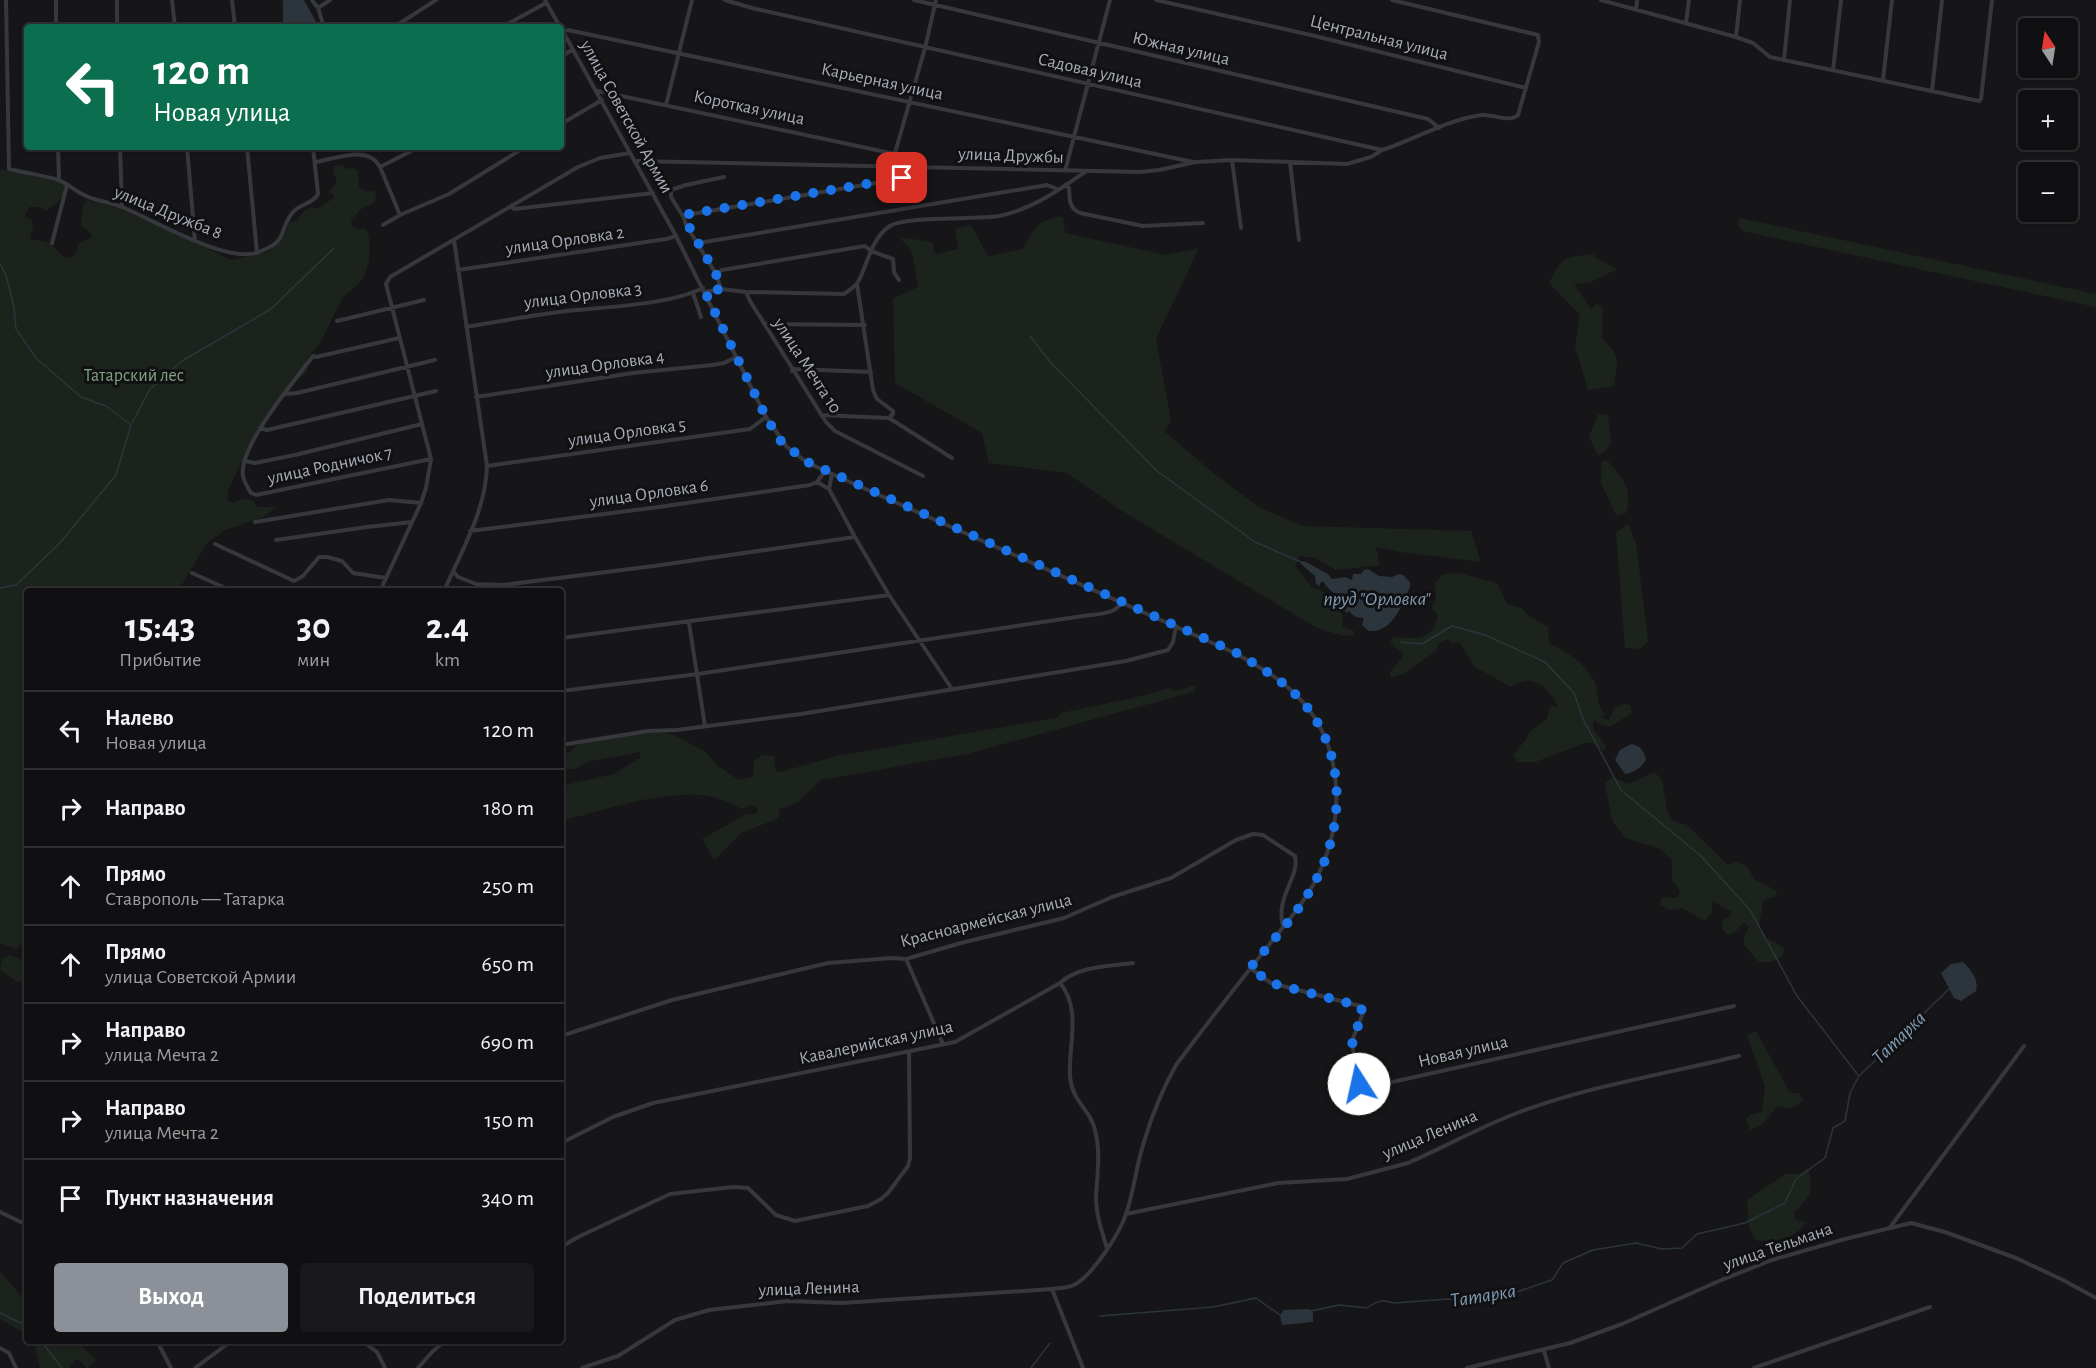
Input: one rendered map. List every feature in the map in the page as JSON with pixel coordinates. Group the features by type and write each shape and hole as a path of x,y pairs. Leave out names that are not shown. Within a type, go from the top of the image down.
{"street":[{"name":"улица Дружба 8","path":"6,0 9,169 59,180 84,195 122,207 195,241 242,254 257,254"},
{"path":"56,0 56,24"},
{"path":"117,0 117,24"},
{"path":"172,0 175,24"},
{"path":"232,0 234,24"},
{"path":"312,0 318,8 323,24"},
{"path":"318,8 330,0"},
{"path":"399,24 436,0"},
{"path":"666,105 692,0"},
{"name":"Садовая улица","path":"725,0 925,48 1382,150"},
{"name":"Южная улица","path":"914,0 935,2 1098,44 1428,119 1439,128"},
{"path":"1065,171 1086,84 1110,0"},
{"name":"Центральная улица","path":"1156,0 1526,88"},
{"path":"1382,150 1480,115 1514,118 1518,115 1539,42 1536,34 1392,0"},
{"path":"1601,0 1736,37 1753,43 1770,57 1979,101 1992,0"},
{"path":"1636,9 1637,0"},
{"path":"1686,23 1689,0"},
{"path":"1736,37 1740,0"},
{"path":"1784,60 1790,0"},
{"path":"1833,70 1841,0"},
{"path":"1883,80 1892,0"},
{"path":"1932,91 1942,0"},
{"path":"507,24 545,1"},
{"name":"улица Советской Армии","path":"545,1 558,24"},
{"path":"891,166 925,48 935,2"},
{"name":"Карьерная улица","path":"564,29 1196,162"},
{"name":"улица Советской Армии","path":"564,34 676,236 766,417 787,447 805,461 825,471 1235,652 1296,694 1319,723 1329,745 1335,770 1337,793 1332,841 1319,873 1283,926"},
{"path":"564,55 573,49"},
{"name":"Короткая улица","path":"597,91 895,154"},
{"path":"564,122 602,100"},
{"path":"58,150 59,180"},
{"path":"120,150 122,207"},
{"path":"187,150 195,241"},
{"path":"247,150 257,254 277,243 282,237 288,219 296,209 316,198 318,194 314,150"},
{"path":"380,167 412,150"},
{"path":"383,225 400,215 449,194 520,150"},
{"name":"улица Дружбы","path":"635,161 1086,172 1159,170 1196,162 1232,160 1347,164 1371,157 1382,150"},
{"path":"381,588 421,503 431,459 386,284 390,277 578,167 600,158 630,153"},
{"path":"316,162 361,154 371,156 380,167 400,215"},
{"path":"1232,160 1241,228"},
{"path":"1290,162 1299,240"},
{"path":"684,218 689,214 917,176 922,174 925,167"},
{"path":"889,418 893,414 892,411 875,396 857,284 871,250 889,226 903,222 999,216 1030,206 1086,172"},
{"path":"721,289 716,274 671,197 671,190 724,177"},
{"path":"52,243 67,185"},
{"path":"698,245 704,242 1047,185 1057,189"},
{"path":"1065,185 1069,188 1070,205 1080,213 1143,226 1203,223"},
{"path":"512,205 514,209 653,193"},
{"name":"улица Орловка 2","path":"458,270 676,236"},
{"path":"446,588 485,491 488,466 454,240"},
{"path":"716,274 722,270 865,246 893,259 894,272 899,280"},
{"name":"улица Орловка 3","path":"466,327 556,312 645,302 704,290 844,294 857,284"},
{"name":"улица Мечта 10","path":"746,292 763,324 820,415 835,431 923,476"},
{"path":"693,293 701,317"},
{"path":"337,321 424,300"},
{"path":"763,324 865,325"},
{"name":"улица Родничок 7","path":"399,338 313,356 260,428 244,461 243,475 251,493 256,495 431,459"},
{"name":"улица Орловка 4","path":"476,397 633,373 712,365 736,357"},
{"path":"284,394 297,393 435,360"},
{"path":"792,371 794,369 815,369 871,372"},
{"path":"260,428 267,430 436,391"},
{"path":"820,415 889,418 952,458"},
{"name":"улица Орловка 5","path":"488,466 750,429 766,417"},
{"path":"244,461 255,462 295,455 422,424"},
{"path":"825,471 817,482 829,489 889,596 952,690"},
{"path":"829,489 832,474"},
{"name":"улица Орловка 6","path":"470,531 659,507 810,485 817,482"},
{"path":"255,522 389,500 421,503"},
{"path":"276,540 367,526 413,522"},
{"path":"454,572 458,577 486,586 522,583 855,537"},
{"path":"215,544 294,581 303,576 316,559 327,557 342,561 353,573 386,578"},
{"path":"192,573 225,588"},
{"path":"520,588 522,583"},
{"path":"564,638 889,596"},
{"path":"564,691 698,674 1112,612 1118,609 1121,603"},
{"path":"689,623 705,726"},
{"path":"564,745 648,731 677,730 801,714 1126,661 1168,650 1173,642 1176,626"},
{"name":"Красноармейская улица","path":"564,1035 672,1000 828,963 906,959 1064,918 1112,897 1171,878 1236,840 1257,833 1295,856 1296,864 1282,902 1283,926"},
{"name":"улица Ленина","path":"582,1368 618,1356 675,1320 709,1310 788,1301 842,1303 1052,1289 1076,1284 1108,1249 1119,1231 1126,1214 1144,1140 1169,1077 1283,926"},
{"path":"906,959 943,1044"},
{"name":"Кавалерийская улица","path":"564,1142 613,1117 652,1103 909,1052 965,1038 1071,975 1086,970 1133,963"},
{"name":"Новая улица","path":"1250,968 1271,983 1360,1006 1363,1013 1352,1041 1357,1080 1365,1088 1734,1006"},
{"path":"1060,983 1069,997 1073,1021 1072,1085 1079,1104 1090,1116 1099,1148 1097,1215 1108,1249"},
{"path":"1891,1227 2024,1046"},
{"path":"564,1245 670,1194 733,1187 748,1188 776,1215 795,1221 874,1203 888,1193 908,1166 911,1139 909,1052"},
{"name":"улица Ленина","path":"1126,1214 1278,1183 1347,1179 1390,1169 1408,1163 1501,1119 1545,1103 1613,1084 1739,1056"},
{"path":"0,1212 24,1224"},
{"name":"улица Тельмана","path":"1467,1368 1544,1351 1622,1324 1772,1260 1911,1223 1945,1232 2016,1258 2096,1298"},
{"path":"1052,1289 1083,1368"},
{"path":"1754,1368 1930,1307"},
{"path":"159,1344 171,1368"},
{"path":"195,1368 227,1344"},
{"path":"366,1344 377,1352 385,1368"},
{"path":"418,1368 442,1344"},
{"path":"0,1348 9,1353 16,1368"},
{"path":"1544,1351 1550,1368"}],"green space":[{"name":"Татарский лес","path":"335,166 354,168 358,171 359,187 367,192 371,190 376,192 375,202 361,209 351,220 352,226 356,229 366,229 368,234 370,248 366,271 358,284 343,298 323,337 307,358 307,372 284,391 256,430 228,491 228,500 233,503 243,499 253,500 257,507 276,507 263,517 225,530 207,543 180,588 24,588 24,946 21,944 17,949 0,943 0,169 41,177 65,186 61,198 53,206 46,211 41,207 29,207 25,217 32,220 30,239 50,243 64,257 70,258 77,252 78,244 92,237 89,231 81,226 83,206 87,200 122,209 232,260 269,252 283,238 289,224 297,220 304,211 319,208 335,197 329,191 337,183 333,170"},
{"path":"1063,216 1065,233 1166,255 1199,248 1156,339 1171,421 1164,431 1218,477 1259,507 1303,526 1471,531 1481,562 1376,547 1380,565 1336,570 1315,558 1299,556 1295,566 1312,587 1337,598 1343,618 1342,626 1354,631 1353,635 1344,636 1317,628 1119,509 1067,473 989,463 982,433 895,383 893,298 918,287 912,251 899,237 932,242 935,254 958,249 955,229 971,225 988,256 1023,249 1037,226 1047,220"},
{"path":"1739,218 2096,294 2096,307 1742,231 1738,224"},
{"path":"1593,254 1596,258 1617,269 1589,283 1574,284 1591,309 1597,304 1603,308 1602,338 1615,355 1617,364 1614,386 1588,390 1575,346 1580,315 1549,283 1565,259"},
{"path":"1598,414 1608,415 1611,443 1598,456 1589,437"},
{"path":"1606,459 1625,483 1628,496 1626,513 1616,515 1601,483 1601,463"},
{"path":"1628,523 1636,543 1648,641 1640,649 1625,648 1616,533"},
{"path":"1459,573 1497,583 1507,604 1522,608 1529,616 1548,627 1549,643 1580,663 1593,679 1600,705 1605,714 1602,718 1609,720 1614,708 1623,704 1630,705 1632,713 1609,727 1595,720 1592,723 1594,730 1606,746 1604,751 1593,743 1585,743 1535,762 1518,762 1513,755 1527,738 1528,733 1547,719 1549,709 1552,706 1558,708 1556,703 1541,685 1523,681 1511,687 1475,667 1459,642 1452,643 1447,639 1438,645 1436,651 1403,674 1391,678 1390,672 1404,655 1390,642 1394,637 1422,637 1432,630 1438,616 1432,608 1436,599 1435,583 1443,574"},
{"path":"1197,687 1193,692 967,754 821,780 797,803 779,809 779,818 741,833 714,860 702,839 746,814 756,814 758,808 752,805 742,809 710,796 681,795 629,803 564,820 564,785 614,774 640,758 640,752 587,762 576,769 564,769 564,753 569,753 578,745 631,734 659,732 674,735 706,752 717,765 738,780 753,777 754,761 762,755 774,756 776,771 781,772 837,756 1056,718 1061,713 1171,688 1175,691"},
{"path":"1654,772 1662,779 1667,811 1673,821 1687,825 1728,865 1737,861 1748,868 1754,879 1777,891 1776,896 1763,901 1759,925 1766,939 1785,949 1782,957 1771,962 1759,962 1744,945 1744,937 1749,927 1744,922 1734,933 1728,935 1722,929 1723,920 1730,917 1732,912 1713,901 1711,914 1704,921 1683,908 1669,910 1661,905 1661,897 1677,898 1680,891 1672,880 1672,860 1659,848 1625,838 1612,820 1605,784 1612,777 1629,784"},
{"path":"10,955 24,961 24,981 17,982 0,970 2,959"},
{"path":"1756,1031 1790,1093 1800,1093 1803,1101 1790,1109 1778,1106 1761,1125 1750,1130 1746,1119 1750,1115 1762,1112 1765,1087 1747,1035"},
{"path":"1808,1168 1810,1193 1794,1212 1795,1219 1806,1222 1796,1233 1784,1239 1755,1240 1749,1227 1747,1200 1785,1174 1799,1174"},
{"path":"0,1271 24,1298 24,1334 0,1319"},
{"path":"32,1344 79,1344 97,1360 88,1368 79,1359 75,1360 69,1368 40,1368"}],"water":[{"path":"283,0 304,0 317,24 282,24"},
{"name":"пруд \"Орловка\"","path":"1304,561 1328,574 1332,579 1345,577 1352,580 1353,574 1361,574 1368,569 1379,576 1403,575 1410,582 1410,587 1396,616 1384,627 1369,631 1362,625 1364,618 1355,617 1349,611 1346,613 1342,603 1345,597 1333,592 1324,582 1321,582 1319,586 1316,584 1315,576 1301,564"},
{"path":"1631,744 1641,749 1646,759 1637,769 1625,774 1615,760 1620,750"},
{"path":"1963,962 1974,975 1977,987 1976,991 1961,1001 1954,998 1941,973 1951,964"},
{"path":"1309,1309 1313,1311 1313,1322 1282,1325 1280,1315 1284,1310"}],"waterway":[{"path":"132,423 150,389 182,361 271,309 334,248"},
{"path":"0,264 6,275 14,307 16,329 36,358 81,397 106,406 131,425 116,475 59,544 16,585 0,588"},
{"path":"1030,336 1051,363 1157,471 1255,542 1301,562"},
{"path":"1401,642 1422,644 1452,626 1485,635 1545,662 1574,693 1584,721 1621,790 1701,856 1750,910 1797,996 1858,1075"},
{"name":"Татарка","path":"1311,1311 1339,1305 1367,1308 1383,1301 1394,1303 1449,1299 1460,1302 1475,1294 1481,1297 1508,1295 1552,1280 1563,1263 1593,1250 1636,1243 1662,1249 1682,1248 1697,1234 1745,1223 1785,1203 1796,1179 1825,1158 1833,1128 1845,1121 1850,1093 1859,1076 1949,989"},
{"name":"Татарка","path":"1100,1316 1213,1307 1256,1298 1280,1315"},
{"path":"0,1313 24,1325"},
{"name":"Татарка","path":"1031,1368 1050,1343"},
{"path":"43,1344 62,1368"}],"route":[{"path":"902,178 689,214 684,218 716,274 721,289 705,292 763,411 780,440 805,461 1235,652 1296,694 1319,723 1329,745 1335,770 1337,793 1332,841 1310,890 1250,968 1271,983 1360,1006 1363,1013 1352,1037 1359,1084"}]}
